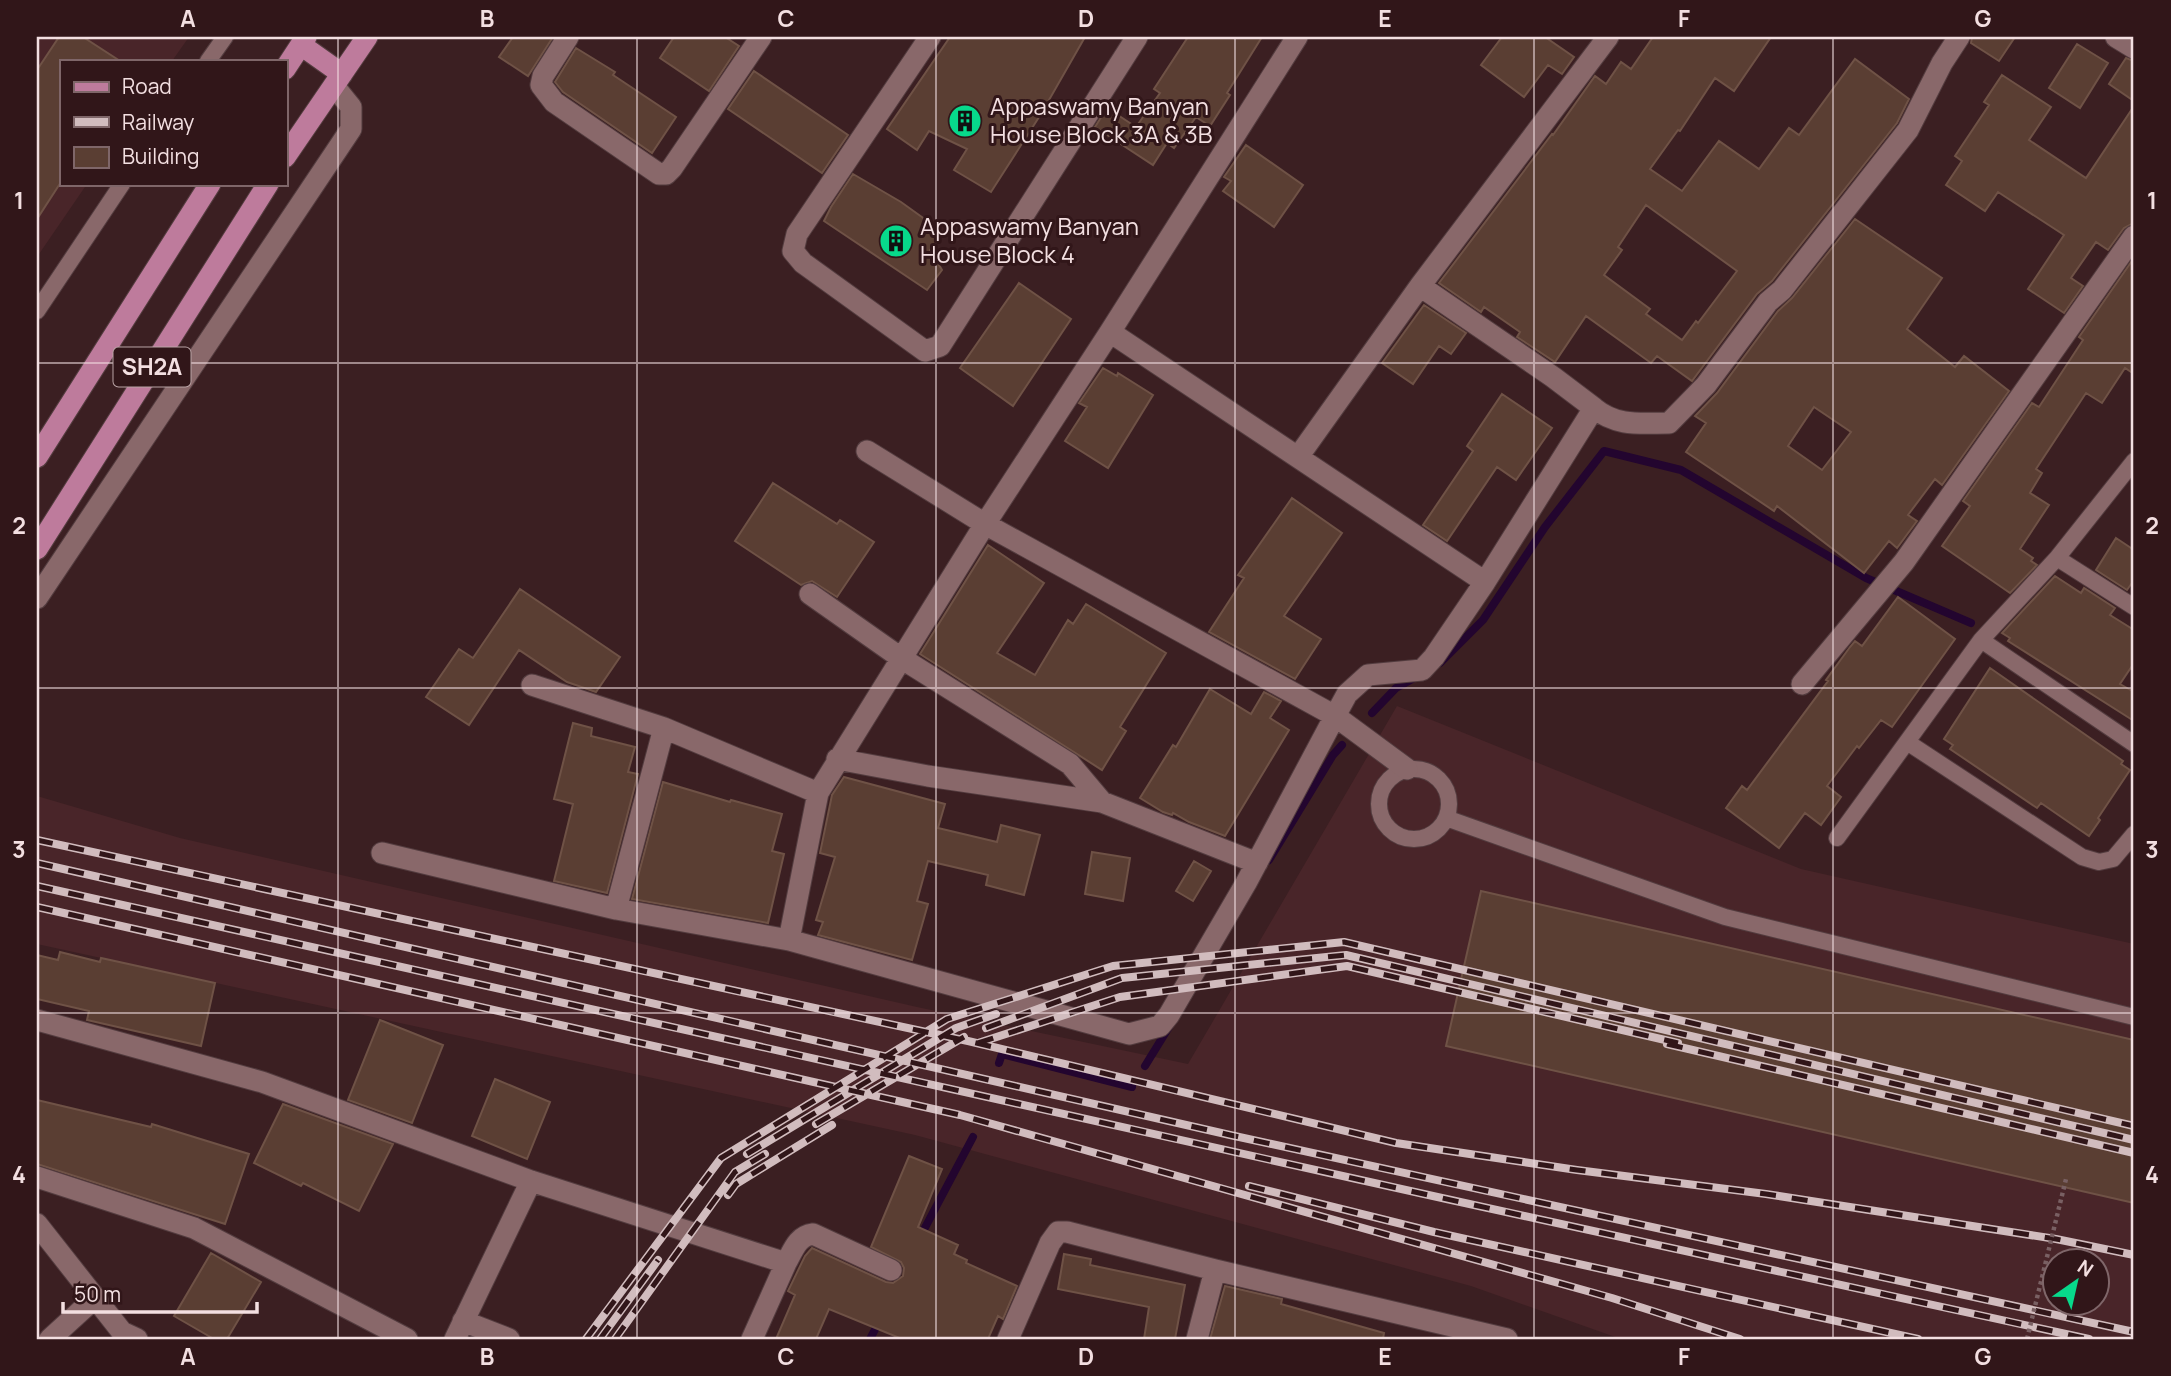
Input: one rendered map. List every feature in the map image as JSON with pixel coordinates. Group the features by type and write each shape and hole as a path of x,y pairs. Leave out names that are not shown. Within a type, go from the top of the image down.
{"main road":[{"path":"287,154 367,37"},
{"path":"287,66 304,41 338,80"},
{"name":"SH2A","path":"37,457 209,186"},
{"name":"SH2A","path":"37,549 267,186"}],"street":[{"path":"568,37 543,76 541,85 546,93 659,174 666,174 761,37"},
{"path":"930,37 797,234 793,251 803,263 925,351 940,346 1137,37"},
{"path":"789,940 818,793 837,759 1297,37"},
{"path":"1298,457 1420,286 1608,37"},
{"path":"1420,286 1553,377 1604,416 1627,424 1669,423 1706,385 1768,302 1783,290 1908,130 1942,63 1959,37"},
{"path":"2116,37 2134,48"},
{"path":"37,598 351,129 351,107 338,80"},
{"path":"1802,684 1904,562 2134,236"},
{"path":"1110,332 1485,582"},
{"path":"382,853 617,909 789,940 1129,1034 1160,1026 1256,863 1347,694 1368,675 1422,670 1434,657 1485,582 1594,408"},
{"path":"867,450 985,524 1335,716 1406,769"},
{"path":"810,594 901,658 1070,764 1102,802"},
{"path":"532,685 664,728 818,793"},
{"path":"617,909 664,728"},
{"path":"837,759 928,776 1102,802 1256,863"},
{"path":"37,1020 262,1082 531,1181 786,1264"},
{"path":"37,1177 194,1228 407,1339"},
{"path":"509,1339 459,1330 531,1181"},
{"path":"37,1224 122,1332 137,1339"},
{"path":"1008,1339 1050,1243 1058,1233 1067,1232 1507,1339"},
{"path":"752,1339 786,1264 804,1235 813,1234 891,1270"},
{"path":"1197,1339 1215,1270"},
{"path":"50,1339 95,1298"}],"lane":[{"path":"209,60 225,37"},
{"path":"37,311 121,186"},
{"path":"1837,838 1981,640 2057,558 2134,461"},
{"path":"2057,558 2134,607"},
{"path":"1981,640 2134,744"},
{"path":"1907,742 2082,857 2099,862 2113,859 2134,834"},
{"path":"1406,769 1428,772 1445,786 1449,807 1446,818 1440,827 1422,838 1411,839 1391,830 1380,811 1379,800 1388,780 1406,769"},
{"path":"1446,818 1726,917 2134,1017"}],"path":[{"path":"2027,1339 2066,1178"}],"shaded area":[{"path":"37,37 189,37 173,60 60,60 60,186 86,186 37,257"},
{"path":"1397,706 1801,869 2134,944 2134,1339 1621,1339 1471,1286 915,1135 37,944 37,796 180,838 917,1007 1188,1064"}],"building":[{"path":"59,37 83,37 118,60 60,60 60,184 37,219 37,70"},
{"path":"513,37 553,37 528,76 499,57"},
{"path":"674,37 725,37 739,46 709,91 660,58"},
{"name":"Appaswamy Banyan House Block 3A & 3B","path":"950,37 1085,37 1041,114 991,192 954,170 967,149 929,131 917,150 887,129"},
{"path":"1188,37 1262,37 1210,126 1196,117 1174,148 1167,143 1153,165 1095,127 1107,108 1136,127 1160,93 1154,89"},
{"path":"1502,37 1545,37 1574,57 1562,74 1548,65 1524,97 1481,65"},
{"path":"1653,37 1771,37 1734,91 1715,78 1680,131 1678,130 1650,169 1682,191 1719,141 1759,169 1789,128 1799,135 1855,59 1909,99 1897,123 1772,281 1757,294 1692,381 1657,356 1651,363 1586,316 1555,362 1517,337 1520,332 1484,307 1481,312 1439,283 1595,76 1606,84 1621,62 1631,69","holes":["1646,205 1737,271 1682,340 1646,314 1650,309 1604,275 1622,250 1618,247"]},
{"path":"1972,37 2015,37 1999,61 1971,43"},
{"path":"2077,44 2108,63 2080,108 2049,88"},
{"path":"576,48 615,72 613,75 676,117 652,153 563,92 555,82"},
{"path":"2126,58 2134,61 2134,101 2109,84"},
{"path":"754,71 848,135 822,173 728,109"},
{"path":"2002,75 2051,107 2029,140 2086,178 2134,106 2134,223 2124,228 2108,250 2096,242 2071,278 2083,286 2064,313 2028,289 2064,235 1998,192 1985,211 1946,185 1962,161 1955,156 1989,105 1984,102"},
{"path":"1246,145 1303,185 1274,227 1223,191 1231,181 1224,177"},
{"name":"Appaswamy Banyan House Block 4","path":"853,174 901,202 944,233 930,250 942,270 927,290 824,221"},
{"path":"1855,219 1942,278 1907,329 1955,367 1964,356 2009,391 1942,485 1935,479 1908,515 1917,521 1897,548 1889,541 1864,573 1777,506 1774,511 1686,452 1706,423 1695,416 1717,393 1778,311 1792,298","holes":["1814,407 1851,432 1822,470 1788,446"]},
{"path":"2134,258 2134,374 2125,368 2102,403 2086,393 2036,469 2042,473 2030,493 2049,505 2020,549 2033,558 2031,561 2037,565 2010,593 1942,546 1970,506 1963,501 2032,403 2039,407 2083,340 2079,337"},
{"path":"1019,283 1071,319 1013,406 960,368"},
{"path":"1424,305 1466,333 1451,354 1439,346 1413,384 1382,363"},
{"path":"1103,368 1117,376 1118,373 1153,395 1108,468 1065,441 1087,407 1079,403"},
{"path":"1502,394 1552,428 1516,480 1497,467 1447,541 1423,525 1473,451 1467,446"},
{"path":"773,483 837,524 840,520 874,542 837,597 812,581 801,585 735,541"},
{"path":"1292,498 1342,533 1284,616 1321,639 1295,679 1209,632 1244,578 1238,575"},
{"path":"2116,538 2134,550 2134,580 2127,590 2096,570"},
{"path":"988,545 1044,583 997,653 1035,675 1068,620 1073,624 1086,604 1166,653 1120,727 1126,731 1102,770 920,654"},
{"path":"2055,576 2081,593 2084,588 2115,608 2110,615 2134,630 2134,663 2120,684 2134,692 2134,721 2008,641 2010,638 2002,633"},
{"path":"520,589 620,657 596,692 567,682 519,650 469,725 426,697 459,649 473,658"},
{"path":"1898,597 1955,639 1892,727 1881,720 1859,748 1857,746 1827,786 1841,797 1821,825 1805,813 1779,848 1726,808 1742,786 1747,790 1850,647 1855,641 1862,646"},
{"path":"1990,668 2123,761 2121,764 2130,770 2089,836 2041,803 2037,808 1950,749 1953,745 1944,739"},
{"path":"1210,689 1251,714 1264,692 1281,701 1270,718 1289,730 1225,836 1173,813 1163,812 1140,798 1173,745 1176,747"},
{"path":"573,723 592,728 591,736 635,747 628,772 638,774 607,893 554,881 573,804 554,799"},
{"path":"844,777 945,804 938,828 997,842 1001,825 1040,835 1024,895 986,885 988,875 928,861 917,901 928,904 912,960 818,935 823,922 816,920 835,857 820,853 832,795"},
{"path":"663,782 782,814 772,851 784,854 768,923 632,899"},
{"path":"1092,852 1130,858 1123,901 1085,894"},
{"path":"1194,861 1211,871 1193,901 1176,891"},
{"path":"1481,891 2134,1040 2134,1203 1446,1046"},
{"path":"60,952 100,962 101,958 215,983 201,1046 87,1020 89,1011 37,999 37,955 58,960"},
{"path":"380,1020 443,1045 412,1123 348,1100"},
{"path":"495,1079 550,1102 527,1159 472,1136"},
{"path":"37,1100 151,1127 152,1124 249,1154 225,1224 37,1164"},
{"path":"283,1104 393,1144 359,1211 303,1183 301,1186 254,1163"},
{"path":"909,1156 942,1169 918,1227 958,1245 954,1254 967,1260 966,1263 1017,1286 1003,1319 998,1316 988,1339 902,1339 829,1309 816,1339 776,1339 795,1295 788,1291 805,1256 812,1248 886,1282 893,1283 903,1276 904,1268 901,1262 871,1247"},
{"path":"211,1253 261,1282 227,1339 214,1339 174,1316"},
{"path":"1064,1254 1091,1259 1090,1265 1185,1285 1175,1339 1144,1339 1149,1307 1058,1289"},
{"path":"1225,1286 1282,1299 1281,1304 1384,1333 1383,1339 1210,1339"}],"waterway":[{"path":"1440,663 1483,620 1545,527 1604,451 1681,470 1866,578 1971,623"},
{"path":"1372,713 1396,688 1414,678"},
{"path":"1269,860 1333,755 1342,745"},
{"path":"1145,1066 1169,1027"},
{"path":"999,1063 1002,1054 1132,1087"},
{"path":"919,1239 973,1137"},
{"path":"870,1339 880,1320"}],"railway":[{"path":"37,840 968,1041 1396,1143 1766,1194 2056,1239 2134,1255"},
{"path":"37,863 1230,1135 2134,1332"},
{"path":"37,886 2089,1339"},
{"path":"37,907 960,1115 1612,1298 1740,1339"},
{"path":"586,1339 721,1158 947,1019 1113,966 1344,942 2134,1126"},
{"path":"986,1028 1122,978 1346,955 2134,1140"},
{"path":"978,1043 1120,997 1347,966 1678,1043"},
{"path":"747,1154 956,1028 996,1014"},
{"path":"816,1124 964,1037"},
{"path":"1667,1044 2134,1153"},
{"path":"728,1195 736,1184 832,1125"},
{"path":"615,1339 735,1172 765,1154"},
{"path":"1249,1186 1434,1232 1918,1339"},
{"path":"600,1339 658,1260"}],"place":[{"name":"Appaswamy Banyan House Block 3A & 3B","path":"965,121"},
{"name":"Appaswamy Banyan House Block 4","path":"896,241"}]}
